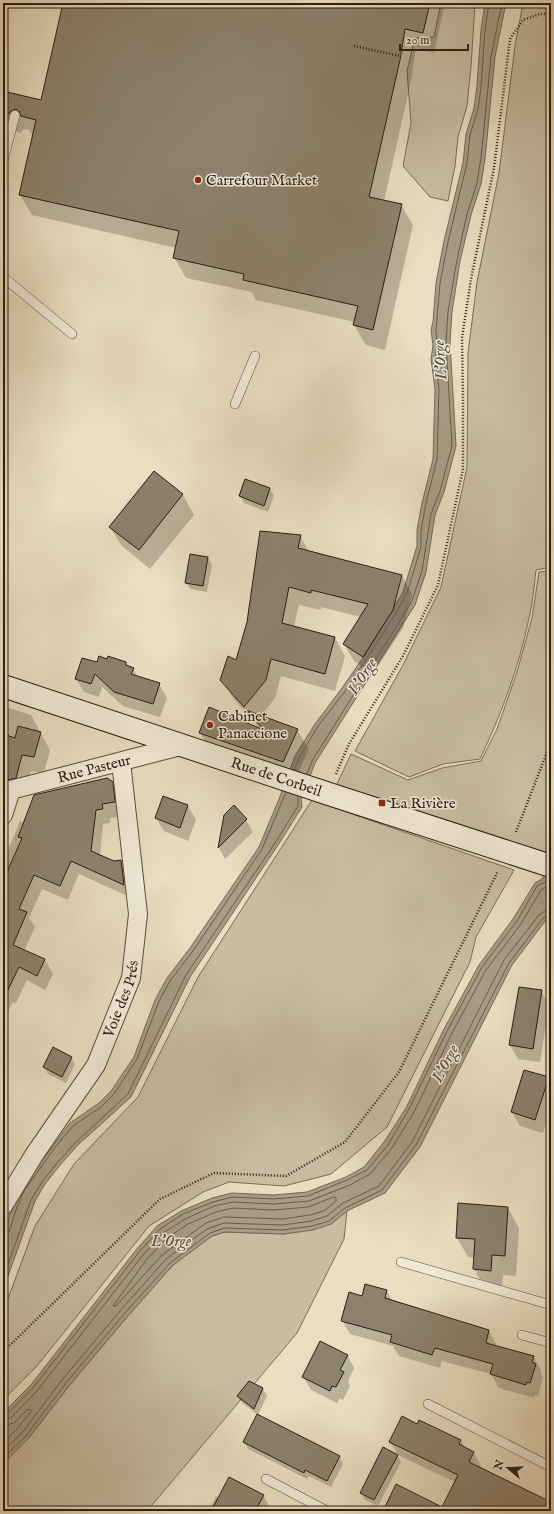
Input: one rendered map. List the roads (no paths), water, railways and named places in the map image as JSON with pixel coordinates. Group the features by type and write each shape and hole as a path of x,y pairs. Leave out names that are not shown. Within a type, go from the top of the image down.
{"main road":[{"name":"Rue de Corbeil","path":"3,686 548,865"}],"street":[{"name":"Rue Pasteur","path":"7,791 184,745"},
{"name":"Voie des Prés","path":"3,1206 34,1154 96,1065 131,978 138,914 122,762"},
{"path":"3,815 7,791"}],"lane":[{"path":"3,161 15,115"},
{"path":"3,277 72,334"},
{"path":"235,404 255,356"},
{"path":"401,1262 551,1305"},
{"path":"522,1336 551,1343"},
{"path":"428,1404 551,1468"},
{"path":"266,1479 326,1511"}],"water":[{"name":"L'Orge","path":"485,3 506,3 495,57 485,159 481,184 471,215 460,261 452,312 450,343 456,446 444,492 435,515 426,572 415,605 315,763 301,800 302,807 190,977 131,1097 78,1145 45,1184 35,1201 3,1290 3,1236 13,1205 21,1189 70,1123 99,1103 111,1091 134,1057 155,1000 167,978 190,948 259,847 295,756 315,724 367,652 403,592 417,546 417,530 433,459 435,389 431,359 433,345 431,330 436,283 444,241 463,163 466,134 474,108"},
{"name":"L'Orge","path":"551,861 551,918 546,920 512,965 420,1147 385,1193 347,1211 331,1224 313,1230 284,1234 225,1232 212,1236 173,1265 69,1386 28,1439 3,1464 3,1413 30,1386 136,1250 157,1226 181,1211 212,1198 232,1193 273,1195 307,1192 346,1177 364,1167 384,1142 406,1108 444,1029 479,965 513,919 535,883 542,879"}],"place":[{"name":"Carrefour Market","path":"198,180"},
{"name":"Cabinet Panaccione","path":"210,725"},
{"name":"La Rivière","path":"382,803"}]}
